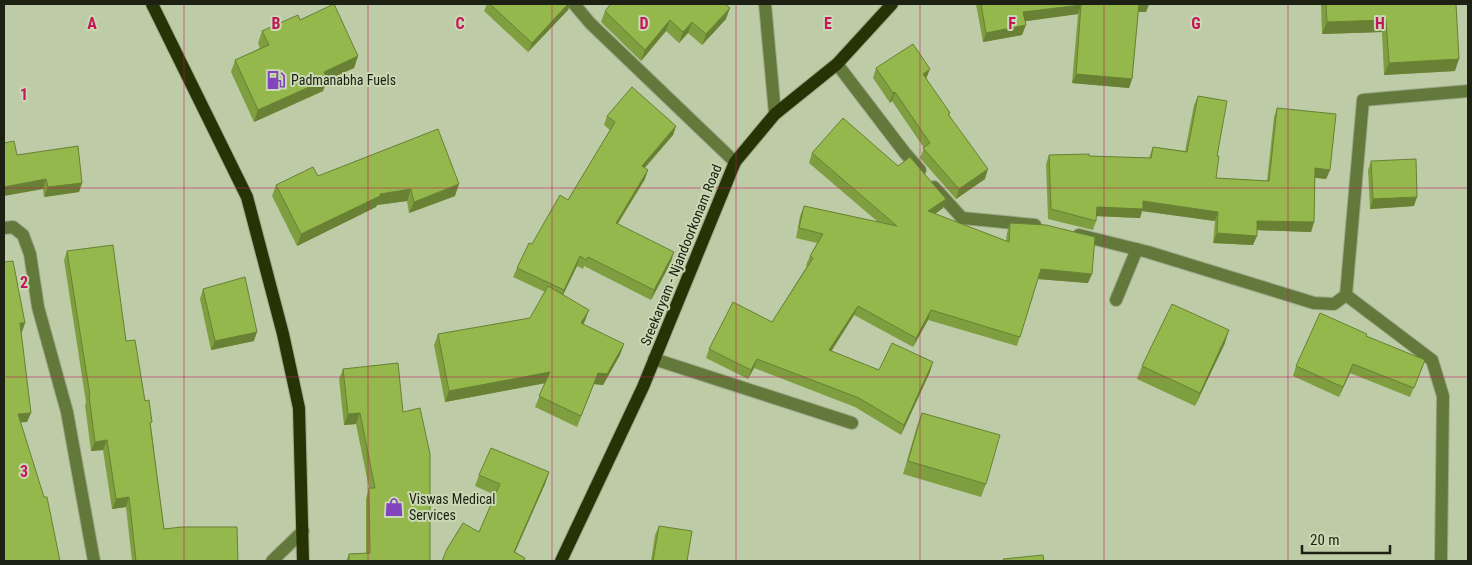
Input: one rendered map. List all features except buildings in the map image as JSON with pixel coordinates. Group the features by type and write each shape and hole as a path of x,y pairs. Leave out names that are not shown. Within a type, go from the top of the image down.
{"main road":[{"path":"152,4 247,197 283,334 299,408 302,561"},
{"name":"Sreekaryam - Njandoorkonam Road","path":"561,561 643,387 735,162 775,114 837,64 892,4"}],"street":[{"path":"574,4 590,23 735,162"},
{"path":"765,4 775,114"},
{"path":"837,64 905,153 962,218 1048,227"},
{"path":"1066,232 1137,249 1314,303 1334,304 1346,295 1363,100 1468,92"},
{"path":"4,228 13,227 23,236 30,254 38,307 67,412 94,561"},
{"path":"1116,300 1137,249"},
{"path":"1346,295 1432,360 1443,396 1441,561"},
{"path":"654,359 852,423"},
{"path":"272,561 302,531"}],"place":[{"name":"Padmanabha Fuels","path":"276,80"},
{"name":"Viswas Medical Services","path":"394,507"}]}
